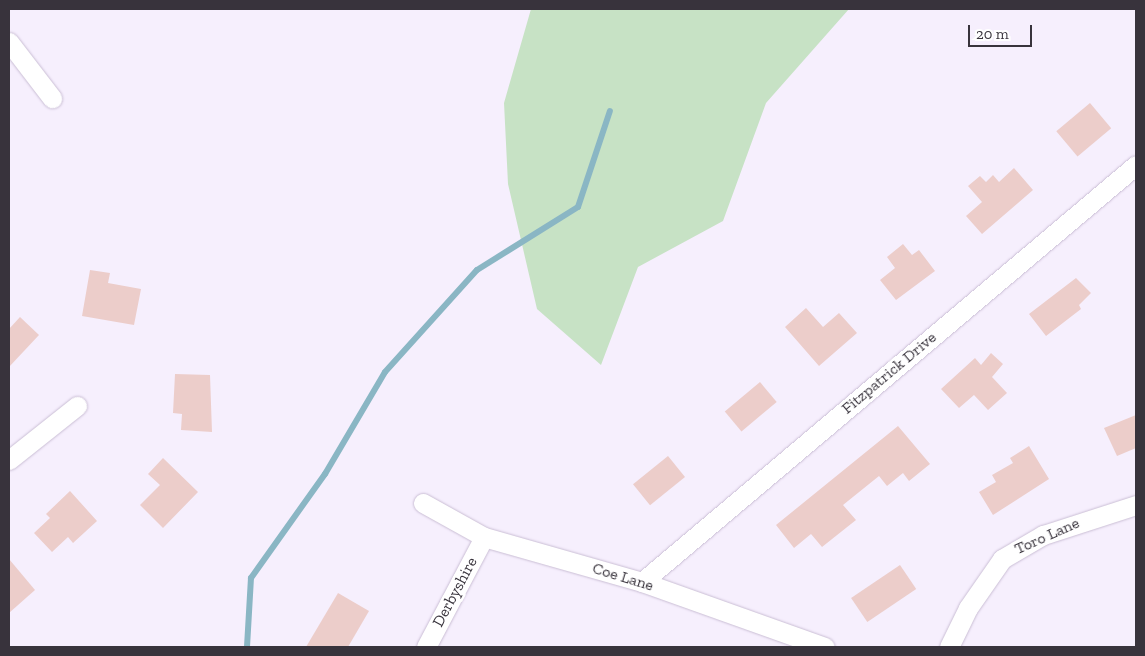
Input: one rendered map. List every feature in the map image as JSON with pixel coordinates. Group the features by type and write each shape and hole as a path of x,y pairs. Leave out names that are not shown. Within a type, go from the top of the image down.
{"street":[{"path":"9,42 52,98"},
{"name":"Fitzpatrick Drive","path":"642,582 1136,165"},
{"path":"9,460 77,406"},
{"name":"Coe Lane","path":"423,503 484,537 642,582 825,647"},
{"name":"Toro Lane","path":"949,647 968,608 1002,559 1043,534 1136,504"},
{"name":"Derbyshire","path":"426,647 484,537"}],"green space":[{"path":"531,9 849,9 766,103 723,221 638,267 601,365 537,309 508,184 504,103"}],"building":[{"path":"1090,103 1111,128 1078,157 1056,131"},
{"path":"1014,168 1033,190 982,234 966,216 982,202 968,186 980,176 986,182 993,175 999,182"},
{"path":"903,244 912,255 919,250 935,271 896,300 880,280 895,268 887,257"},
{"path":"90,270 110,273 108,283 141,289 134,325 82,316"},
{"path":"1076,278 1091,293 1079,305 1081,309 1046,336 1029,314"},
{"path":"806,308 823,327 839,313 857,333 819,366 785,327"},
{"path":"20,317 39,335 9,367 9,329"},
{"path":"991,353 1003,364 992,377 1007,393 988,410 974,395 959,408 941,389 975,358 981,365"},
{"path":"175,374 210,375 212,432 181,430 182,414 173,413"},
{"path":"760,382 777,402 741,431 725,412"},
{"path":"1136,415 1136,448 1117,456 1104,428"},
{"path":"898,426 930,464 909,481 903,473 887,486 879,476 843,505 856,520 822,547 811,534 794,548 776,525"},
{"path":"1029,446 1049,479 993,515 979,492 996,482 992,475 1013,463 1010,458"},
{"path":"668,456 685,477 650,505 633,484"},
{"path":"163,458 198,492 163,528 140,505 160,485 148,474"},
{"path":"70,491 97,521 73,543 68,537 52,552 34,533 50,518 46,514"},
{"path":"9,559 35,590 9,613"},
{"path":"900,565 916,589 867,622 851,598"},
{"path":"338,593 369,611 348,647 306,647"}],"waterway":[{"path":"247,647 251,578 325,474 385,372 477,270 578,207 610,111"}]}
